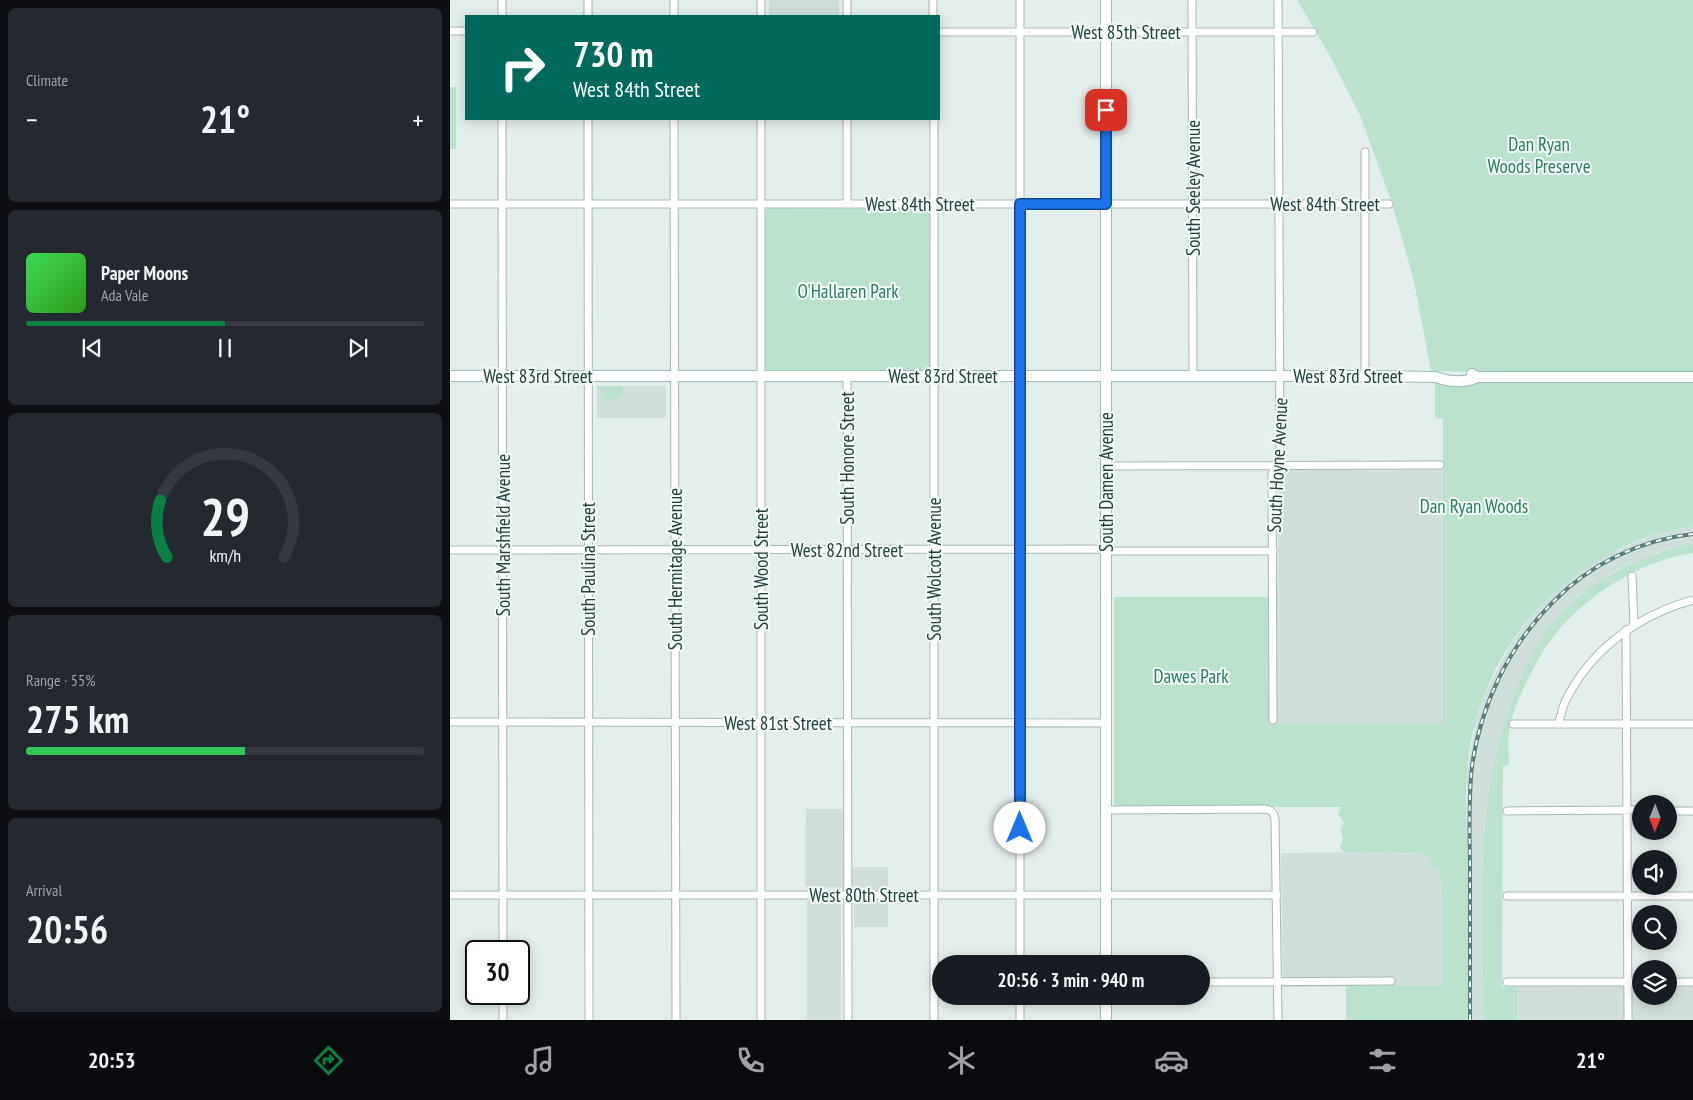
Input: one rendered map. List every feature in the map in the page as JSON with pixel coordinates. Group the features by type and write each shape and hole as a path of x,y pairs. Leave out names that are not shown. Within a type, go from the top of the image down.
{"street":[{"path":"502,0 502,15"},
{"path":"588,0 588,15"},
{"path":"674,0 674,15"},
{"path":"761,0 761,15"},
{"path":"847,0 847,15"},
{"path":"933,0 933,15"},
{"path":"1020,0 1020,955"},
{"name":"South Damen Avenue","path":"1106,0 1106,955"},
{"name":"South Seeley Avenue","path":"1192,0 1193,376"},
{"name":"South Hoyne Avenue","path":"1273,720 1272,474 1280,457 1278,0"},
{"path":"450,31 465,31"},
{"name":"West 85th Street","path":"940,32 1313,32"},
{"name":"South Marshfield Avenue","path":"502,120 503,940"},
{"name":"South Paulina Street","path":"588,120 589,1020"},
{"name":"South Hermitage Avenue","path":"674,120 676,1020"},
{"name":"South Wood Street","path":"761,120 761,1020"},
{"path":"847,120 847,204"},
{"name":"South Wolcott Avenue","path":"934,120 934,1020"},
{"path":"1365,152 1365,376"},
{"name":"West 84th Street","path":"450,204 1389,204"},
{"name":"West 83rd Street","path":"450,376 1365,376 1436,377 1443,380 1471,381 1477,376 1693,377"},
{"name":"South Honore Street","path":"847,376 848,1020"},
{"path":"1106,466 1440,465"},
{"name":"West 82nd Street","path":"450,550 1273,551"},
{"path":"1632,576 1634,624"},
{"path":"1558,724 1564,705 1580,678 1598,654 1610,642 1634,624 1660,611 1693,600"},
{"path":"1626,630 1628,724 1628,1020"},
{"name":"West 81st Street","path":"450,722 1106,723"},
{"path":"1513,724 1693,724"},
{"path":"1106,810 1265,809 1272,811 1275,819 1278,1020"},
{"path":"1507,811 1632,810"},
{"path":"1678,810 1693,811"},
{"name":"West 80th Street","path":"450,895 1277,895"},
{"path":"1507,896 1693,896"},
{"path":"1210,982 1391,981"},
{"path":"1507,982 1632,982"},
{"path":"1677,982 1693,982"},
{"path":"503,1005 503,1020"},
{"path":"1020,1005 1020,1020"},
{"path":"1106,1005 1106,1020"}],"shaded area":[{"path":"769,0 839,0 839,15 769,15"},
{"path":"597,386 666,386 666,418 597,418"},
{"path":"1279,466 1443,466 1443,723 1269,723 1269,597 1277,597"},
{"path":"1693,527 1693,544 1660,551 1618,569 1595,584 1568,607 1541,638 1527,665 1510,708 1495,764 1484,832 1482,865 1483,1020 1468,1020 1467,772 1475,726 1484,696 1512,642 1531,616 1560,588 1610,553 1648,537 1668,531"},
{"path":"806,809 844,809 843,867 888,867 888,927 854,927 854,888 805,887"},
{"path":"1394,852 1404,854 1419,853 1427,856 1440,872 1442,986 1283,987 1281,853"},
{"path":"807,901 841,901 841,1020 807,1020"},
{"path":"1624,986 1624,1020 1517,1020 1517,987"},
{"path":"1631,987 1632,1005 1677,1005 1677,987 1693,987 1693,1020 1631,1020"}],"green space":[{"name":"Dan Ryan Woods Preserve","path":"1297,0 1693,0 1693,373 1431,371 1414,281 1392,203 1360,115 1325,47"},
{"path":"450,87 456,87 456,149 450,149"},
{"name":"O'Hallaren Park","path":"767,208 928,209 931,368 929,372 768,372 765,367 765,213"},
{"path":"1693,381 1693,527 1661,533 1630,544 1600,559 1573,578 1541,606 1518,632 1506,650 1487,688 1469,750 1466,782 1468,1020 1346,1020 1346,986 1442,986 1440,872 1433,866 1427,856 1419,853 1343,852 1340,847 1343,838 1341,828 1344,823 1338,814 1341,807 1114,807 1114,597 1269,597 1269,723 1443,723 1443,419 1435,418 1435,383"},
{"path":"597,386 622,386 622,397 616,397 616,401 598,401 598,398 603,398 603,390 597,390"},
{"path":"1693,544 1693,553 1651,565 1631,574 1593,597 1576,612 1548,644 1534,667 1517,703 1509,732 1509,765 1503,766 1502,987 1517,987 1517,1020 1483,1020 1482,881 1486,810 1495,760 1509,709 1528,662 1553,622 1587,590 1628,565 1650,556"}],"railway":[{"path":"1470,1020 1470,821 1472,766 1482,720 1499,677 1523,637 1537,619 1567,588 1583,576 1600,565 1635,548 1673,537 1693,534"}],"route":[{"path":"1020,828 1020,204 1106,204 1106,110"}],"park label":[{"name":"Dan Ryan Woods","path":"1474,506"},
{"name":"Dawes Park","path":"1191,676"}]}
